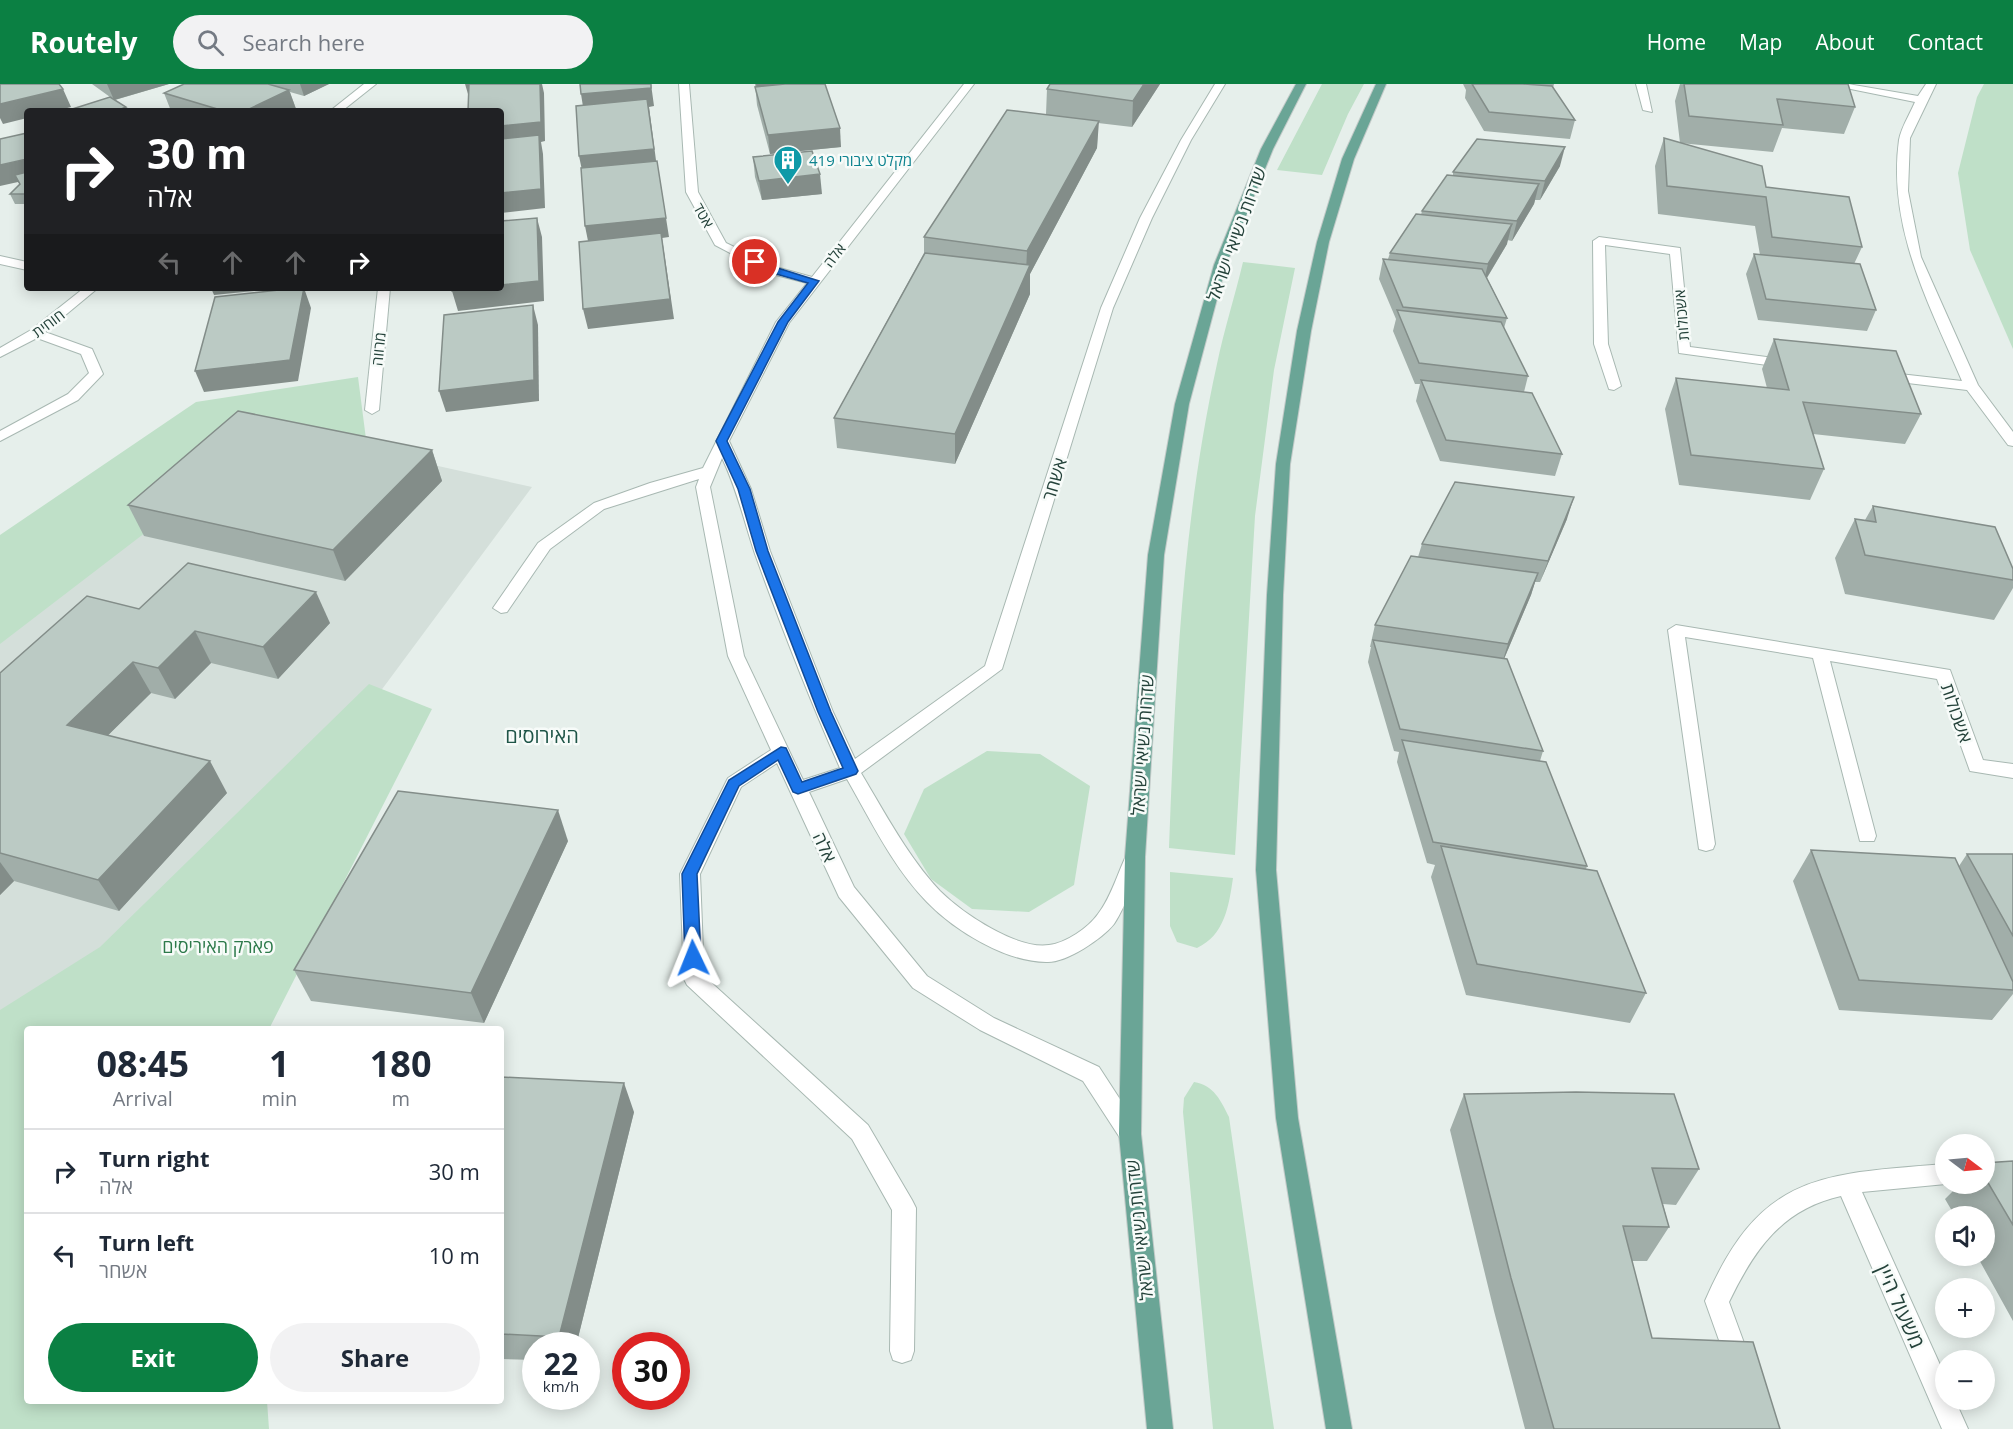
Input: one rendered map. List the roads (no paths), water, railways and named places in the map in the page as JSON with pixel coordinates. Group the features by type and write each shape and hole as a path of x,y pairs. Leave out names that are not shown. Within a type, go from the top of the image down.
{"main road":[{"name":"שדרות נשיאי ישראל","path":"1160,1429 1130,1134 1135,857 1156,555 1182,404 1220,265 1267,149 1301,84"},
{"path":"1339,1429 1287,1118 1266,870 1275,595 1283,464 1304,331 1323,242 1348,159 1381,84"}],"street":[{"path":"339,108 371,84"},
{"name":"אטד","path":"684,84 692,192 721,245 772,270 814,281"},
{"name":"אלה","path":"969,84 783,322 722,441 703,488 736,656 846,892 920,982 987,1024 1091,1074 1130,1134"},
{"name":"אשחר","path":"798,789 851,771 993,669 1107,308 1146,218 1186,140 1220,84"},
{"path":"1641,84 1648,110"},
{"path":"1831,84 1921,100"},
{"path":"1931,84 1921,100 1905,138 1902,191 1915,257 1971,386 2013,441"},
{"name":"אשכולות","path":"1614,386 1601,344 1599,241 1676,251 1684,350 1807,366"},
{"path":"0,260 24,265"},
{"name":"חוחית","path":"0,353 36,333 89,291"},
{"name":"מרווה","path":"372,410 384,291"},
{"path":"0,437 74,397 96,374 87,352 36,333"},
{"path":"1865,374 1971,386"},
{"path":"722,441 744,489 762,551 820,702 851,771 895,846 934,897 984,935 1018,949 1048,954 1082,941 1106,919 1135,857"},
{"path":"501,608 544,546 599,506 656,486 710,471"},
{"name":"אשכולות","path":"1706,844 1676,630 1944,674 1976,766 2013,771"},
{"path":"1820,654 1867,836"},
{"path":"781,752 734,783 690,874 694,979 860,1132 904,1208 902,1351"},
{"path":"1748,1386 1717,1301 1740,1256 1770,1218 1807,1193 1847,1184 1935,1174"},
{"name":"משעול היין","path":"1847,1184 1955,1429"}],"place":[{"name":"מקלט ציבורי 419","path":"788,186"}],"district":[{"name":"האירוסים","path":"542,735"}],"park label":[{"name":"פארק האיריסים","path":"218,946"}]}
